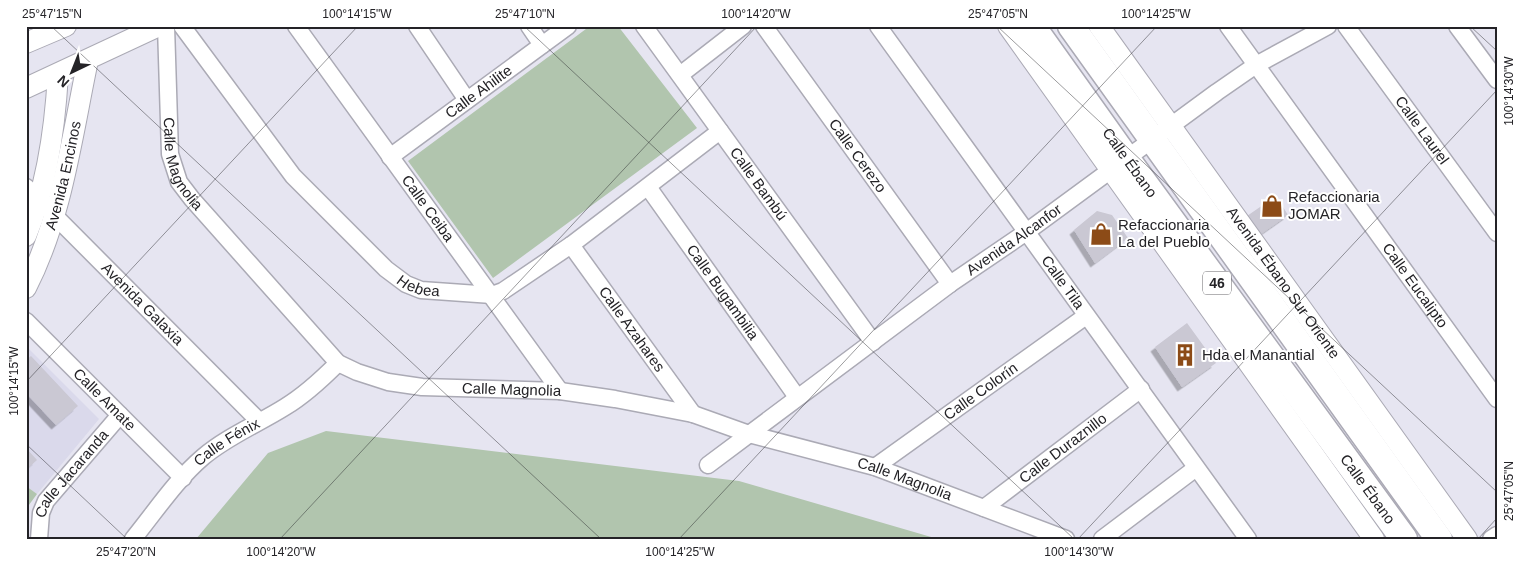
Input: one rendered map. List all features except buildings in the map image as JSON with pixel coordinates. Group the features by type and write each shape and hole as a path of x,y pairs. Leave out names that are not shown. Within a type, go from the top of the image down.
{"main road":[{"name":"Calle Ébano","path":"1032,26 1119,164 1404,539"},
{"name":"Calle Ébano","path":"1072,26 1160,132 1439,539"}],"street":[{"path":"26,43 66,26"},
{"path":"26,88 159,26"},
{"name":"Calle Magnolia","path":"166,26 170,154 180,182 192,199 338,363 388,382 422,387 560,391 693,414 749,434 875,467 1066,539"},
{"name":"Hebea","path":"182,26 293,176 386,269 406,284 421,290 492,295"},
{"name":"Calle Ceiba","path":"296,26 560,391"},
{"path":"417,26 467,100"},
{"path":"529,26 542,45"},
{"name":"Calle Ahilite","path":"390,157 568,26"},
{"name":"Calle Bambú","path":"644,26 872,342"},
{"path":"680,75 743,26"},
{"name":"Calle Cerezo","path":"764,26 950,284"},
{"name":"Calle Tila","path":"878,26 1025,233 1248,539"},
{"path":"1008,26 1119,164 1374,539"},
{"name":"Avenida Ébano Sur Oriente","path":"1099,26 1160,132 1467,539"},
{"name":"Calle Eucalipto","path":"1228,26 1497,399"},
{"name":"Avenida Alcanfor","path":"708,465 950,284 1025,233 1160,132 1256,65 1328,26"},
{"name":"Calle Laurel","path":"1346,26 1497,233"},
{"path":"1457,26 1497,80"},
{"name":"Avenida Encinos","path":"26,288 42,258 54,215 88,60"},
{"name":"Avenida Encinos","path":"26,236 32,193 48,159 58,74"},
{"path":"492,295 514,284 571,245 648,188 720,131"},
{"name":"Calle Bugambilia","path":"648,188 797,397"},
{"name":"Avenida Galaxia","path":"32,193 259,421"},
{"name":"Calle Azahares","path":"571,245 693,414"},
{"name":"Calle Colorín","path":"875,467 1086,316"},
{"name":"Calle Amate","path":"26,321 183,478"},
{"name":"Calle Fénix","path":"132,539 203,457 259,421 285,407 313,387 338,363"},
{"name":"Calle Duraznillo","path":"984,508 1141,390"},
{"name":"Calle Jacaranda","path":"39,539 41,512 46,501 120,415"},
{"path":"1102,539 1196,468"},
{"path":"1491,539 1497,534"}],"shaded area":[{"path":"26,346 99,419 37,494 26,486"}],"green space":[{"path":"590,26 618,26 697,128 493,278 408,161"},
{"path":"326,431 739,481 938,539 196,539 268,453"},
{"path":"26,486 37,494 26,509"}],"place":[{"name":"Refaccionaria JOMAR","path":"1272,206"},
{"name":"Refaccionaria La del Pueblo","path":"1101,234"},
{"name":"Hda el Manantial","path":"1185,355"}]}
